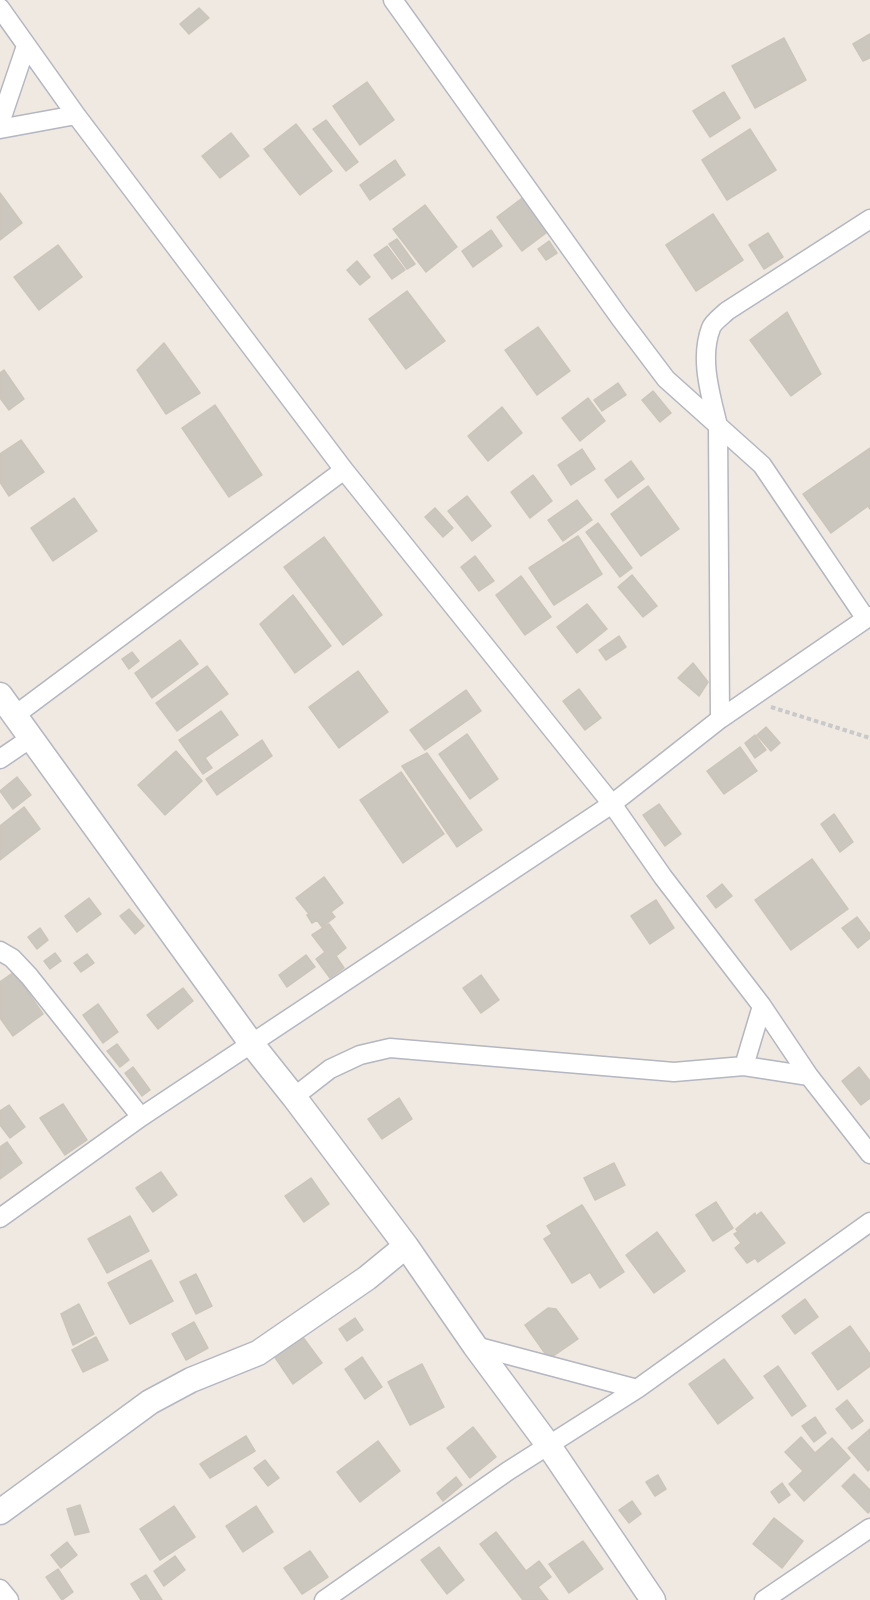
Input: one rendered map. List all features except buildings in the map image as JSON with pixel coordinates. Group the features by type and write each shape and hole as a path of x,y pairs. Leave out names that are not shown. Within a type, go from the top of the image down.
{"main road":[{"path":"0,695 251,1043 406,1246 475,1346 549,1446 653,1600"},
{"path":"0,1512 150,1402 190,1380 258,1353 367,1278 406,1246"}],"street":[{"path":"0,1218 141,1117 612,804 720,719 868,617 762,465 666,379 393,0"},
{"path":"0,8 76,115 344,470 612,804 663,877 762,1006 809,1076 870,1154"},
{"path":"0,123 26,46"},
{"path":"0,129 76,115"},
{"path":"720,719 718,426 707,382 706,350 711,326 727,311 870,219"},
{"path":"14,716 344,470"},
{"path":"0,759 31,738"},
{"path":"0,951 12,958 29,976 141,1117"},
{"path":"744,1066 762,1006"},
{"path":"294,1097 330,1068 360,1055 390,1048 674,1072 744,1066 809,1076"},
{"path":"324,1600 508,1472 637,1389 870,1222"},
{"path":"475,1346 637,1389"},
{"path":"765,1600 870,1528"},
{"path":"0,1589 9,1600"}],"path":[{"path":"748,699 870,738"}]}
